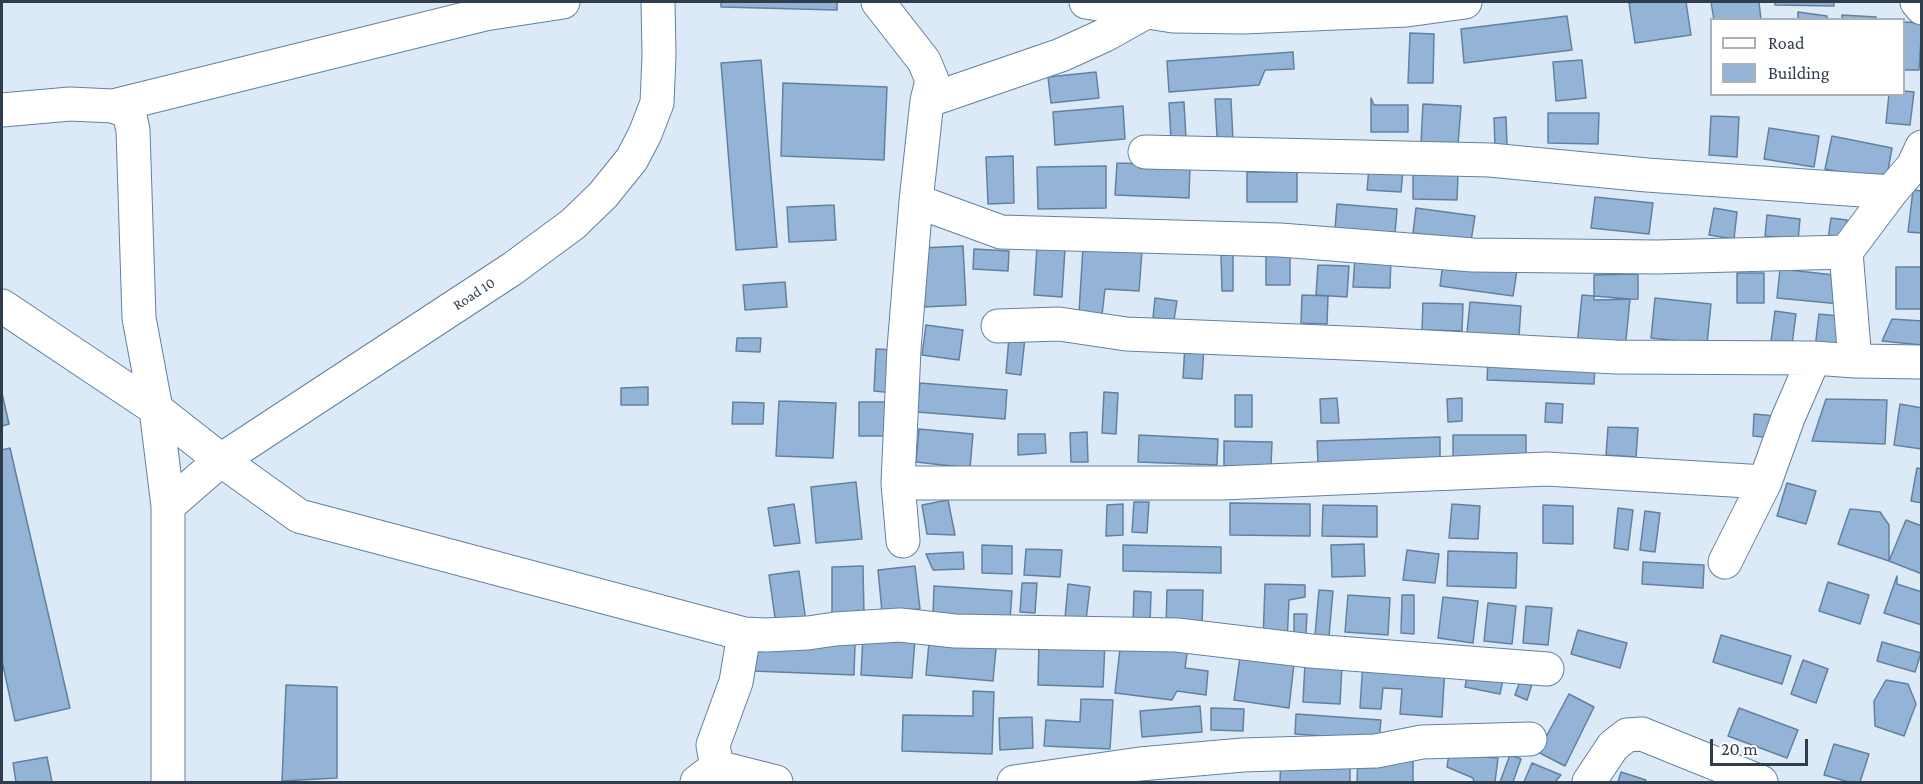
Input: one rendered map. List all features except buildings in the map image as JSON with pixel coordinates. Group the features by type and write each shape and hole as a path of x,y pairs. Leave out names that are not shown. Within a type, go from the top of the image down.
{"street":[{"path":"2,110 70,104 113,106 485,14 563,2"},
{"name":"Road 10","path":"168,506 220,460 512,269 573,224 603,195 632,159 657,103 658,2"},
{"path":"878,2 924,61 932,80 927,101 916,201 904,349 898,483 903,541"},
{"path":"1086,2 1243,17 1465,2"},
{"path":"1917,2 1922,8"},
{"path":"927,101 1061,55 1164,10"},
{"path":"113,106 129,112 134,130 139,318 156,409 168,506 168,783"},
{"path":"1855,361 1846,252 1913,166 1922,147"},
{"path":"1145,152 1490,160 1647,175 1891,192"},
{"path":"916,201 1000,232 1280,240 1473,255 1657,257 1846,252"},
{"path":"2,306 156,409 220,460 299,516 744,634 808,633 900,625 955,631 1177,635 1311,651 1547,669"},
{"path":"998,327 1059,324 1126,334 1616,357 1814,358 1922,362"},
{"path":"1725,562 1765,482 1788,418 1814,358"},
{"path":"898,483 1222,483 1547,469 1765,482"},
{"path":"744,634 736,682 713,745 707,775 776,783"},
{"path":"1589,783 1613,746 1627,735 1642,734 1761,783"},
{"path":"1014,783 1140,764 1243,755 1376,751 1422,742 1530,739"}]}
